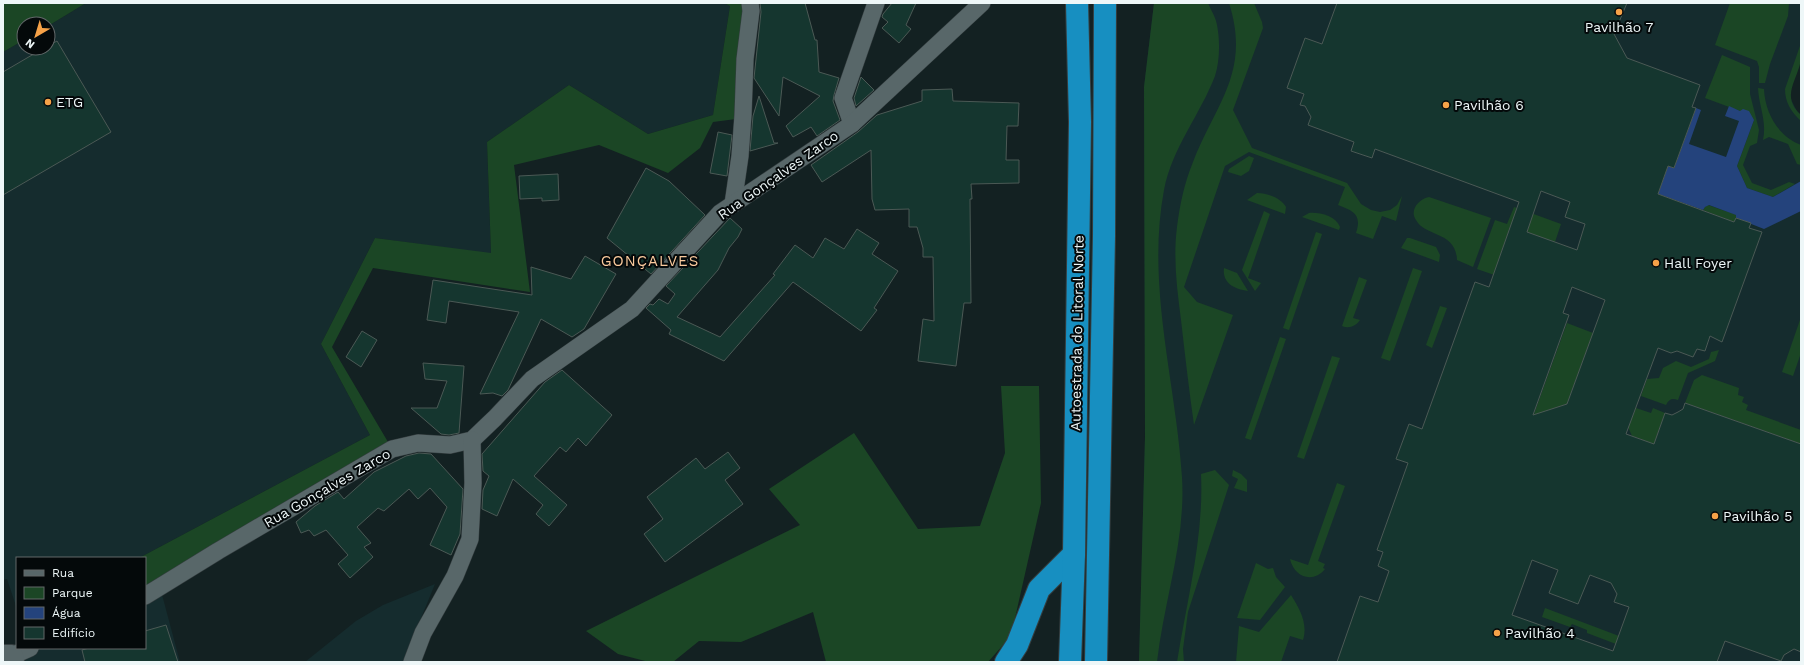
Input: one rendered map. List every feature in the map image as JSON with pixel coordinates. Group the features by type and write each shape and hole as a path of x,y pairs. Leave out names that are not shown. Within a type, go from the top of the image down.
{"highway":[{"name":"Autoestrada do Litoral Norte","path":"1070,662 1074,554 1080,122 1077,3"},
{"name":"Autoestrada do Litoral Norte","path":"1096,662 1104,236 1105,3"},
{"path":"1006,662 1017,645 1039,588 1074,554"}],"street":[{"path":"733,204 744,115 745,59 751,11 750,3"},
{"path":"852,124 844,98 876,3"},
{"name":"Rua Gonçalves Zarco","path":"146,595 218,551 392,449 418,443 450,445 472,440 532,379 632,309 720,213 852,124 982,3"},
{"path":"412,662 423,633 455,576 470,539 473,482 472,440"}],"shaded area":[{"path":"86,3 724,3 730,6 713,115 648,134 569,85 487,142 491,254 375,238 321,344 370,435 141,557 16,557 16,606 7,579 3,580 3,52 16,45 16,56 56,56 56,21"},
{"path":"1154,3 1801,3 1801,59 1790,90 1791,99 1797,111 1801,115 1801,662 1139,662 1145,437 1144,87"},
{"path":"435,584 403,662 305,662 356,621 383,605"},
{"path":"160,587 180,662 3,662 28,649 146,649 146,595"}],"green space":[{"path":"3,3 86,3 56,21 56,16 16,16 16,45 3,52"},
{"path":"724,3 743,3 745,14 736,119 713,122 700,148 668,173 599,145 514,165 530,292 373,268 332,347 388,442 146,585 146,557 141,557 370,435 321,344 375,238 491,253 487,142 569,85 648,134 713,115 730,6"},
{"path":"1154,3 1208,3 1215,17 1219,37 1219,50 1215,76 1173,160 1164,190 1159,226 1158,262 1160,298 1179,441 1182,477 1181,524 1157,662 1139,662 1145,437 1144,87"},
{"path":"1229,3 1254,3 1263,28 1233,110 1252,148 1347,183 1361,204 1371,210 1380,212 1390,210 1397,205 1402,196 1396,221 1382,216 1373,239 1356,233 1358,222 1355,214 1338,205 1345,187 1249,152 1225,166 1184,287 1197,302 1233,315 1194,425 1177,285 1175,262 1176,239 1181,202 1187,178 1202,141 1228,86 1233,68 1236,49 1235,27"},
{"path":"1730,3 1789,3 1788,16 1770,64 1765,83 1759,83 1759,67 1757,61 1715,45"},
{"path":"1801,43 1801,59 1791,94 1795,108 1801,115 1801,121 1789,106 1785,89"},
{"path":"1722,55 1750,67 1750,94 1759,130 1757,143 1750,146 1743,165 1752,183 1771,190 1789,182 1795,184 1773,197 1747,188 1737,166 1754,120 1740,111 1705,98"},
{"path":"1758,88 1764,89 1767,107 1779,130 1793,141 1801,145 1801,165 1797,164 1788,144 1769,137 1763,140 1764,127"},
{"path":"1249,156 1254,158 1249,171 1241,176 1228,172 1229,169"},
{"path":"1257,193 1269,195 1281,201 1286,207 1285,214 1247,200"},
{"path":"1429,197 1491,218 1473,267 1457,260 1455,251 1446,239 1426,229 1416,220 1414,216 1414,209 1422,200"},
{"path":"1708,205 1737,215 1734,224 1726,219 1703,210"},
{"path":"1514,207 1561,224 1555,242 1547,239 1529,287 1477,269 1495,220 1507,224"},
{"path":"1264,211 1270,214 1248,278 1261,283 1255,291 1242,270"},
{"path":"1309,213 1318,213 1331,217 1338,223 1340,227 1339,230 1302,217"},
{"path":"1316,232 1322,234 1289,330 1283,328"},
{"path":"1407,238 1436,247 1440,255 1439,262 1401,248"},
{"path":"1224,268 1237,273 1248,291 1238,289 1230,284 1225,278"},
{"path":"1413,268 1422,271 1390,361 1381,358"},
{"path":"1359,277 1367,280 1353,318 1360,320 1352,326 1345,327 1342,326"},
{"path":"1440,306 1447,308 1432,348 1426,345"},
{"path":"1801,317 1801,353 1793,376 1782,372"},
{"path":"1567,323 1593,333 1567,404 1547,411 1530,425"},
{"path":"1280,337 1286,339 1251,440 1245,438"},
{"path":"1719,350 1715,361 1688,373 1678,400 1674,399 1668,401 1666,405 1641,396 1647,379 1659,378 1663,368 1676,361 1691,367 1709,359 1711,352"},
{"path":"1332,356 1340,358 1304,459 1297,457"},
{"path":"1702,375 1739,388 1738,395 1744,397 1742,402 1748,405 1746,410 1801,430 1801,444 1685,403 1694,380"},
{"path":"1001,386 1039,386 1041,503 1011,636 988,662 826,662 813,612 741,642 699,641 673,662 649,662 618,654 586,631 800,525 769,489 854,433 918,529 980,526 1005,453"},
{"path":"1636,408 1651,413 1653,408 1665,413 1649,459 1641,439 1632,436 1628,427"},
{"path":"1215,470 1229,485 1188,612 1183,649 1184,662 1177,662 1197,545 1200,521 1201,474"},
{"path":"1233,470 1241,474 1247,480 1247,492 1234,488 1238,479 1232,476"},
{"path":"1337,483 1345,486 1318,561 1325,564 1323,568 1325,569 1320,574 1315,576 1304,576 1295,570 1290,559 1308,565"},
{"path":"1256,563 1268,569 1273,568 1276,577 1285,587 1260,620 1237,618"},
{"path":"1291,595 1304,622 1303,640 1290,636 1281,662 1236,662 1239,626 1259,632"},
{"path":"1545,608 1619,636 1616,644 1587,633 1587,630 1572,624 1570,627 1542,617"}],"water":[{"path":"1729,106 1740,111 1743,109 1749,111 1754,120 1737,166 1747,188 1773,197 1801,181 1801,211 1764,229 1736,218 1736,215 1709,205 1703,210 1658,194 1668,166 1674,168 1696,108 1701,110 1689,144 1726,157 1739,121 1725,116"}],"building":[{"path":"760,3 805,3 815,40 817,40 819,72 839,78 833,101 840,120 817,136 811,127 793,137 786,126 820,96 783,77 779,116 754,78 761,12"},
{"path":"892,3 916,3 906,25 911,29 899,43 882,28 888,22 882,17 883,14"},
{"path":"1337,3 1627,3 1614,34 1627,58 1700,85 1692,107 1696,108 1674,168 1668,166 1658,194 1734,222 1736,218 1751,223 1749,228 1762,232 1722,342 1710,336 1705,351 1697,349 1693,357 1677,351 1671,353 1658,348 1626,434 1654,444 1665,413 1672,415 1678,412 1683,409 1685,403 1801,444 1801,652 1794,649 1784,655 1781,661 1725,641 1717,662 1337,662 1360,596 1378,602 1389,571 1378,566 1383,552 1377,550 1408,463 1396,459 1409,424 1422,429 1475,282 1489,287 1519,202 1375,149 1372,158 1351,151 1354,142 1308,125 1311,117 1305,106 1300,105 1304,94 1287,88 1305,38 1322,44","holes":["1541,191 1570,202 1565,217 1585,224 1577,250 1527,232","1572,287 1605,300 1567,404 1533,415 1569,315 1563,313","1532,560 1558,570 1549,593 1578,604 1590,575 1611,583 1617,594 1614,602 1629,607 1613,651 1512,615"]},
{"name":"ETG","path":"56,42 111,132 3,195 3,72 30,56 56,56"},
{"path":"861,77 874,90 856,106 854,98"},
{"path":"952,89 953,101 1019,103 1018,126 1007,126 1006,160 1019,160 1019,183 971,184 971,303 964,303 956,366 918,361 923,319 934,321 933,257 923,257 923,248 917,227 909,227 909,209 875,210 872,199 871,150 822,182 811,165 858,132 877,115 922,101 922,90"},
{"path":"759,96 774,143 778,143 750,151 753,116"},
{"path":"718,132 732,135 727,176 710,173"},
{"path":"646,168 669,181 705,215 651,274 607,238"},
{"path":"558,174 559,200 542,201 542,198 520,199 519,176"},
{"path":"730,218 742,229 738,237 729,248 718,270 677,317 720,337 775,275 773,274 795,245 813,258 825,238 844,249 857,229 879,243 872,254 898,271 874,308 877,310 861,331 793,282 724,361 669,334 671,330 646,308 650,304 653,305 659,299 668,304 675,294 666,286"},
{"path":"585,256 616,274 584,329 572,337 541,319 508,390 502,396 493,393 480,394 519,312 449,301 446,323 427,320 433,280 532,295 531,267 571,279"},
{"path":"362,331 377,340 361,367 346,357"},
{"path":"423,363 464,366 459,433 449,435 441,434 411,408 437,408 447,381 425,379"},
{"path":"562,370 612,415 586,446 578,438 566,452 560,447 534,476 567,505 549,526 536,514 543,505 513,479 497,516 482,509 483,490 489,476 483,471 482,454 545,382"},
{"path":"728,452 740,468 725,480 743,504 665,562 644,534 663,519 647,497 696,458 705,469"},
{"path":"419,453 431,454 463,489 460,534 451,555 430,545 447,507 430,488 418,499 409,489 384,511 378,508 357,527 371,543 364,547 373,557 350,578 338,564 348,555 326,530 314,536 309,530 301,533 296,522 315,506 338,492 344,499 374,472 406,456"},
{"path":"166,625 178,662 85,662 82,650 86,649 146,649 146,631"}],"place":[{"name":"Pavilhão 7","path":"1619,12"},
{"name":"ETG","path":"48,102"},
{"name":"Pavilhão 6","path":"1446,105"},
{"name":"Hall Foyer","path":"1656,263"},
{"name":"Pavilhão 5","path":"1715,516"},
{"name":"Pavilhão 4","path":"1497,633"}],"district":[{"name":"GONÇALVES","path":"650,261"}]}
